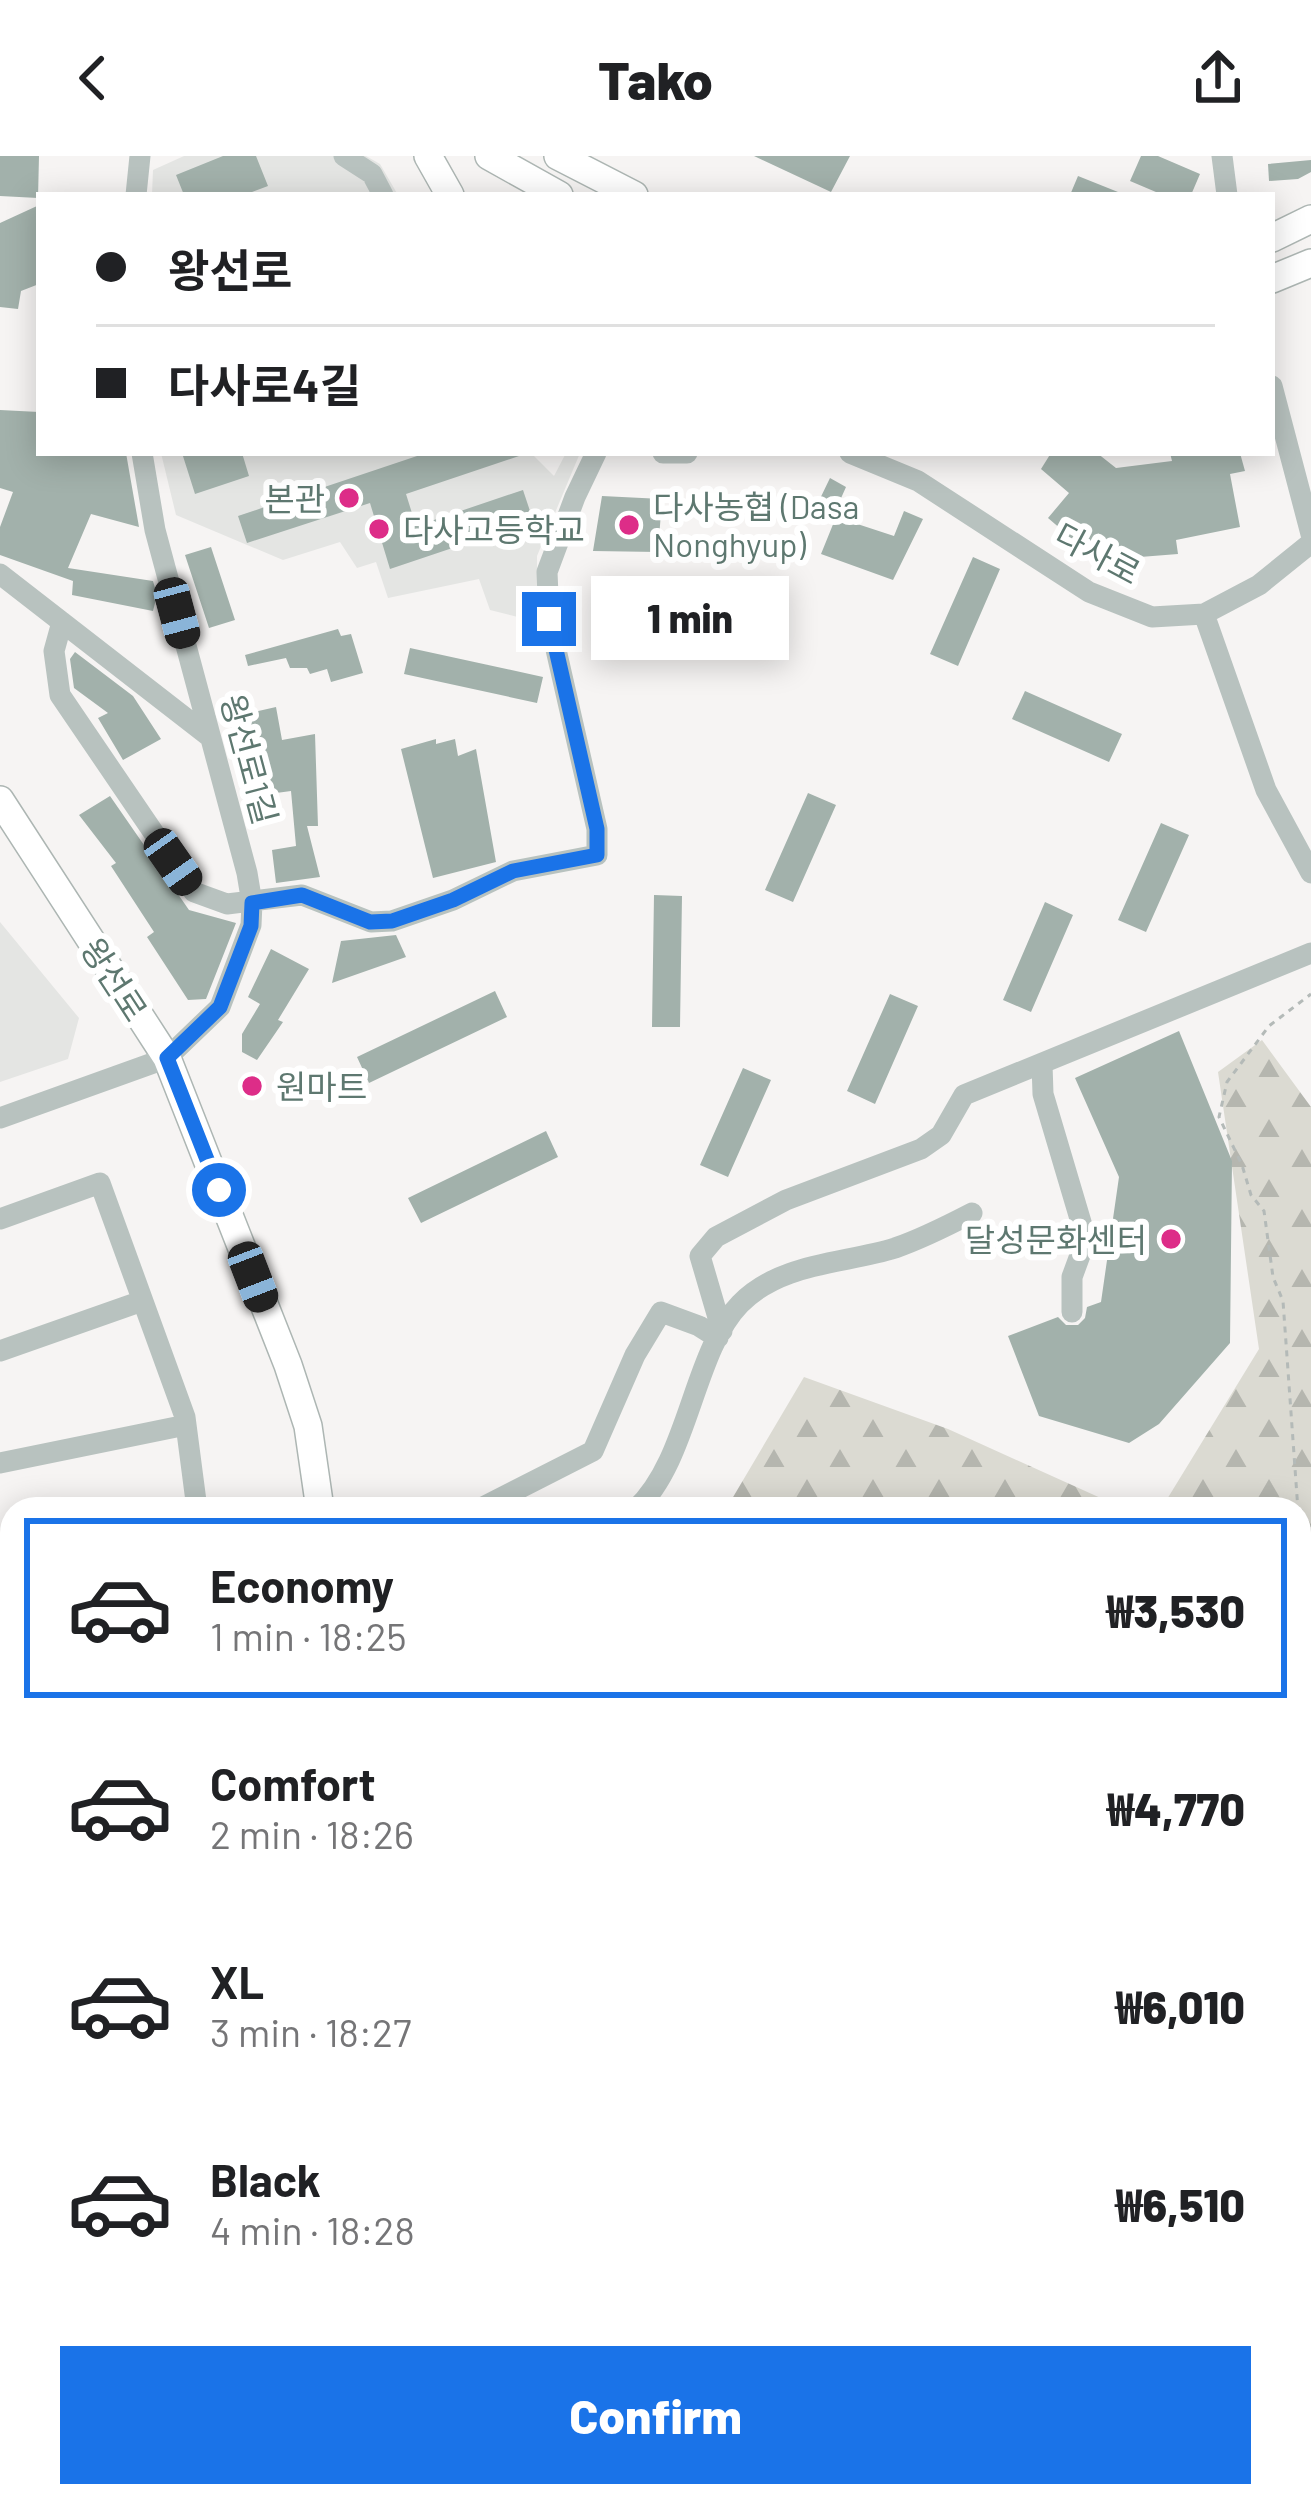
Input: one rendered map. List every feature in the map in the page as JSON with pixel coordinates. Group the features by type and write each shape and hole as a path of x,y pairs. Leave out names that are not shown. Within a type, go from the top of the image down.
{"main road":[{"path":"428,156 448,192"},
{"path":"558,156 628,192"},
{"path":"494,158 498,192"},
{"path":"494,158 554,192"},
{"path":"1275,237 1311,219"},
{"path":"1275,278 1311,262"},
{"name":"왕선로","path":"0,800 167,1058 295,1385 308,1426 318,1497"}],"street":[{"path":"136,192 140,156"},
{"path":"344,156 372,174 381,192"},
{"path":"1222,156 1228,192"},
{"path":"1275,398 1311,539 1259,585 1204,614 1266,790 1311,873"},
{"name":"왕선로1길","path":"143,456 155,530 252,903 251,926 220,1007 167,1058"},
{"path":"62,622 54,668 60,695 194,892 226,904 302,895 370,922 392,921 453,900 513,871 597,855 597,829 549,619 548,572 595,456"},
{"name":"다사로","path":"857,456 918,481 1089,592 1152,617 1204,614"},
{"path":"0,574 211,737"},
{"path":"720,1334 700,1256 716,1237 787,1200 921,1149 940,1135 964,1095 1311,953"},
{"path":"0,1118 167,1058"},
{"path":"1042,1064 1042,1094 1086,1240 1072,1277 1072,1312"},
{"path":"0,1220 100,1183 185,1425 195,1497"},
{"path":"649,1497 720,1334 738,1306 766,1282 895,1248 971,1213"},
{"path":"0,1352 142,1301"},
{"path":"502,1497 592,1450 635,1355 661,1312 720,1334"},
{"path":"0,1463 185,1425"}],"path":[{"path":"1299,1497 1287,1393 1289,1355 1283,1301 1274,1277 1264,1211 1251,1195 1219,1117 1227,1082 1269,1026 1311,994"}],"shaded area":[{"path":"184,156 366,156 380,164 396,192 152,192 153,170"},
{"name":"다사고등학교","path":"162,456 534,456 554,476 564,456 579,456 537,556 537,622 490,610 479,579 388,598 376,562 357,568 340,542 283,560 176,515"},
{"path":"0,922 79,1018 68,1059 0,1082"}],"green space":[{"path":"1262,1040 1311,1107 1311,1497 1168,1497 1259,1349 1218,1072"},
{"path":"804,1377 948,1429 1098,1497 733,1497"}],"building":[{"path":"0,156 39,156 36,198 0,196"},
{"path":"223,156 256,156 268,186 252,192 183,192 176,175"},
{"path":"754,156 850,156 831,192"},
{"path":"1141,156 1158,156 1200,174 1192,192 1156,192 1130,181"},
{"path":"1311,160 1311,172 1298,179 1269,181 1268,164"},
{"path":"1078,176 1118,192 1071,192"},
{"path":"36,206 36,285 21,291 18,309 0,307 0,223"},
{"path":"0,410 36,412 36,456 127,456 139,527 91,514 68,568 153,581 157,595 153,611 72,595 73,581 0,555 0,527 13,492 0,488"},
{"path":"183,456 243,456 249,476 195,494"},
{"path":"417,456 519,456 406,494 416,526 523,490 533,520 526,522 530,533 500,542 497,533 390,569 370,503 247,543 238,516"},
{"path":"1049,456 1101,456 1116,468 1172,461 1171,456 1241,456 1245,471 1230,474 1240,527 1176,540 1178,554 1140,557 1113,578 1088,551 1082,558 1065,540 1069,536 1048,518 1069,493 1041,469"},
{"path":"830,478 846,487 834,514 816,507"},
{"name":"다사농협 (Dasa Nonghyup)","path":"602,496 662,499 658,552 593,551"},
{"path":"904,511 923,519 893,580 821,554 836,517 894,536"},
{"path":"211,547 235,620 209,628 185,555"},
{"path":"973,557 1000,569 958,666 930,654"},
{"path":"338,629 341,636 351,634 363,673 331,682 327,669 310,674 307,668 290,668 286,658 248,666 245,655"},
{"path":"410,648 543,677 537,703 404,674"},
{"path":"75,652 133,696 161,739 123,760 98,718 108,713 74,688 70,659"},
{"path":"1025,691 1122,734 1109,762 1012,719"},
{"path":"276,707 282,740 315,734 318,826 307,826 320,877 276,883 272,850 296,846 291,791 246,797 237,745 246,742 245,714"},
{"path":"436,739 436,744 455,739 458,756 476,749 496,862 433,878 401,749"},
{"path":"808,793 836,805 793,902 765,890"},
{"path":"110,796 189,910 236,923 206,999 188,1000 147,937 154,932 111,866 116,863 79,815"},
{"path":"1161,823 1189,835 1146,932 1118,920"},
{"path":"654,895 682,896 680,1027 652,1027"},
{"path":"1045,902 1073,915 1031,1012 1003,1000"},
{"path":"396,935 406,957 332,983 341,941"},
{"path":"271,949 309,969 278,1020 283,1022 257,1060 242,1052 242,1034 260,1004 248,997"},
{"path":"495,991 507,1017 369,1083 357,1057"},
{"path":"890,994 918,1006 875,1104 847,1091"},
{"name":"달성문화센터","path":"1179,1031 1232,1161 1230,1343 1159,1424 1129,1443 1039,1416 1008,1336 1058,1317 1066,1325 1078,1325 1087,1307 1101,1302 1119,1177 1075,1078"},
{"path":"743,1068 771,1080 728,1177 700,1165"},
{"path":"546,1131 558,1157 421,1223 408,1198"}],"place":[{"name":"본관","path":"349,498"},
{"name":"다사농협 (Dasa Nonghyup)","path":"629,525"},
{"name":"다사고등학교","path":"379,529"},
{"name":"원마트","path":"252,1086"},
{"name":"달성문화센터","path":"1171,1239"}],"route":[{"path":"219,1190 167,1058 220,1007 251,926 252,903 302,895 370,922 392,921 453,900 513,871 597,855 597,829 549,619"}]}
